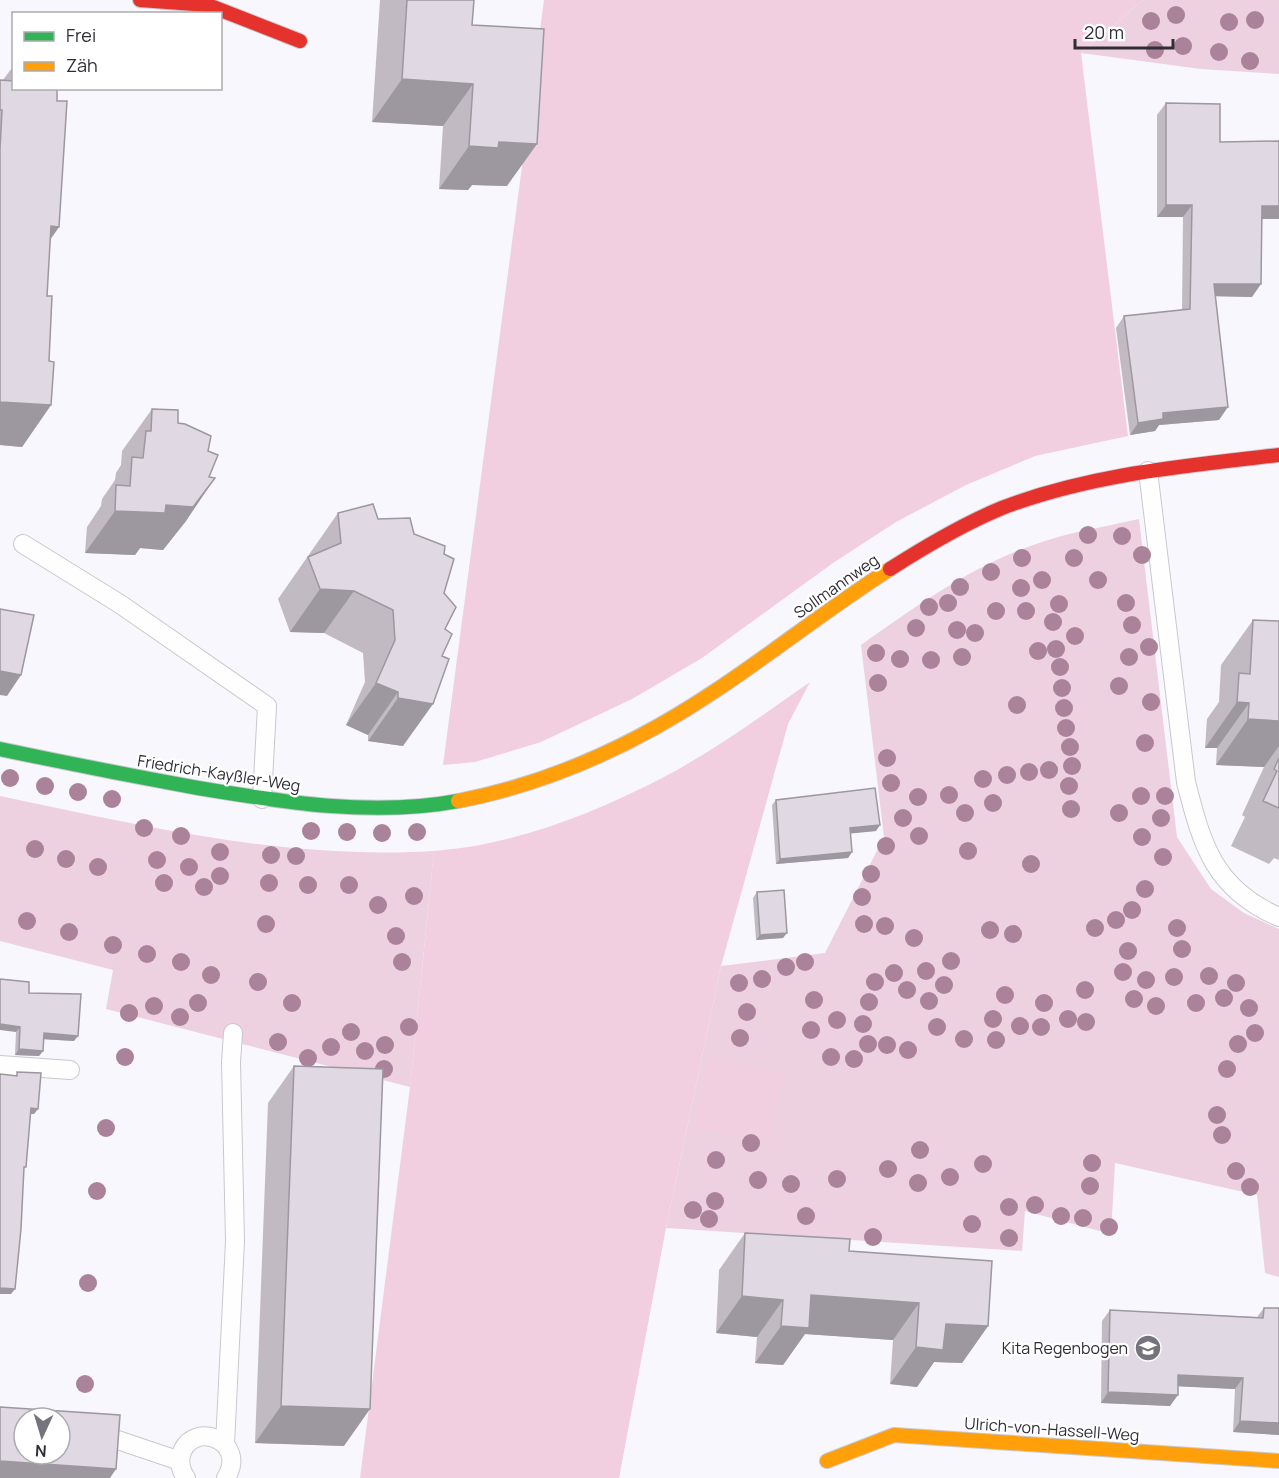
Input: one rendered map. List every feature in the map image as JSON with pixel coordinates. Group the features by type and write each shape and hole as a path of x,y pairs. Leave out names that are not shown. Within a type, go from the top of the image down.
{"street":[{"path":"140,0 208,2 300,41"},
{"name":"Sollmannweg","path":"435,804 488,796 526,786 563,773 632,740 693,706 880,575 965,526 1038,495 1119,475 1279,455"},
{"name":"Friedrich-Kayßler-Weg","path":"0,749 158,781 262,799 348,806 435,804"},
{"name":"Ulrich-von-Hassell-Weg","path":"827,1461 894,1435 1279,1461"}],"lane":[{"path":"1148,471 1186,782 1197,823 1208,854 1224,877 1245,899 1279,917"},
{"path":"23,544 120,604 267,706 262,799"},
{"path":"225,1444 235,1241 231,1062 233,1033"},
{"path":"0,1065 70,1070"},
{"path":"72,1428 85,1429 183,1470 186,1445 193,1439 210,1436 225,1444 229,1449 232,1463 226,1478"}],"shaded area":[{"path":"544,0 1143,0 1081,53 1128,436 1035,456 966,485 896,522 833,563 702,658 632,699 541,742 475,762 443,765"},
{"path":"1143,0 1279,0 1279,74 1201,69 1081,53"},
{"path":"1139,519 1177,837 1211,889 1244,913 1279,929 1279,1277 1265,1273 1257,1195 1115,1163 1111,1234 1025,1211 1022,1251 666,1228 721,966 825,953 884,837 861,645 949,586 996,560 1057,537"},
{"path":"810,682 788,724 721,966 666,1228 619,1478 360,1478 410,1087 434,851 480,845 528,834 620,799 702,755"},
{"path":"0,796 161,829 269,845 378,852 434,851 410,1087 106,1009 113,970 0,941"},
{"path":"709,1057 784,1074 768,1144 694,1127"}],"building":[{"path":"407,0 474,0 472,25 544,29 537,144 499,142 498,148 469,146 473,84 402,79"},
{"path":"0,80 12,81 12,90 57,90 57,101 67,101 59,227 51,226 47,296 52,296 49,361 54,362 51,405 0,402 2,110 0,110"},
{"path":"1166,103 1220,104 1220,142 1279,141 1279,206 1262,206 1261,284 1214,284 1228,407 1163,413 1163,419 1138,423 1124,316 1190,309 1192,205 1166,205"},
{"path":"152,409 178,410 178,423 211,436 208,451 218,455 209,477 215,478 193,507 166,505 165,513 115,511 116,485 130,486 132,457 143,458 146,431 151,431"},
{"path":"373,504 378,519 410,518 414,534 445,546 444,554 454,559 444,593 456,607 445,629 452,634 442,656 449,659 433,704 398,698 398,692 376,683 395,640 393,610 354,591 320,589 308,557 341,543 338,513"},
{"path":"0,609 34,615 21,675 0,671"},
{"path":"1253,620 1279,621 1279,721 1248,719 1249,703 1237,702 1239,673 1250,674"},
{"path":"1279,758 1279,808 1263,801 1277,771 1274,769"},
{"path":"875,788 880,825 850,828 852,852 780,859 776,800"},
{"path":"784,890 787,933 760,935 757,892"},
{"path":"0,979 29,982 29,993 81,994 78,1036 44,1033 43,1051 19,1049 20,1027 0,1024"},
{"path":"294,1066 383,1069 370,1409 281,1406"},
{"path":"17,1072 41,1073 38,1109 31,1108 15,1289 0,1288 0,1074 17,1076"},
{"path":"745,1233 850,1239 849,1251 992,1261 988,1326 946,1324 943,1350 916,1347 919,1303 811,1295 809,1328 781,1326 783,1300 742,1296"},
{"path":"1264,1308 1279,1308 1279,1423 1240,1421 1243,1378 1178,1375 1178,1395 1108,1392 1110,1310 1263,1318"},
{"path":"0,1407 12,1408 12,1462 0,1461"},
{"path":"72,1412 120,1415 116,1469 72,1466"}],"traffic: fast":[{"path":"0,749 198,788 328,806 393,808 458,801"}],"traffic: slow":[{"path":"458,801 527,784 560,772 655,728 715,691 890,569"},
{"path":"827,1461 894,1435 1279,1461"}],"traffic: jam":[{"path":"140,0 208,5 300,41"},
{"path":"890,569 973,521 1035,496 1139,473 1279,455"}],"place":[{"name":"Kita Regenbogen","path":"1148,1348"}]}
